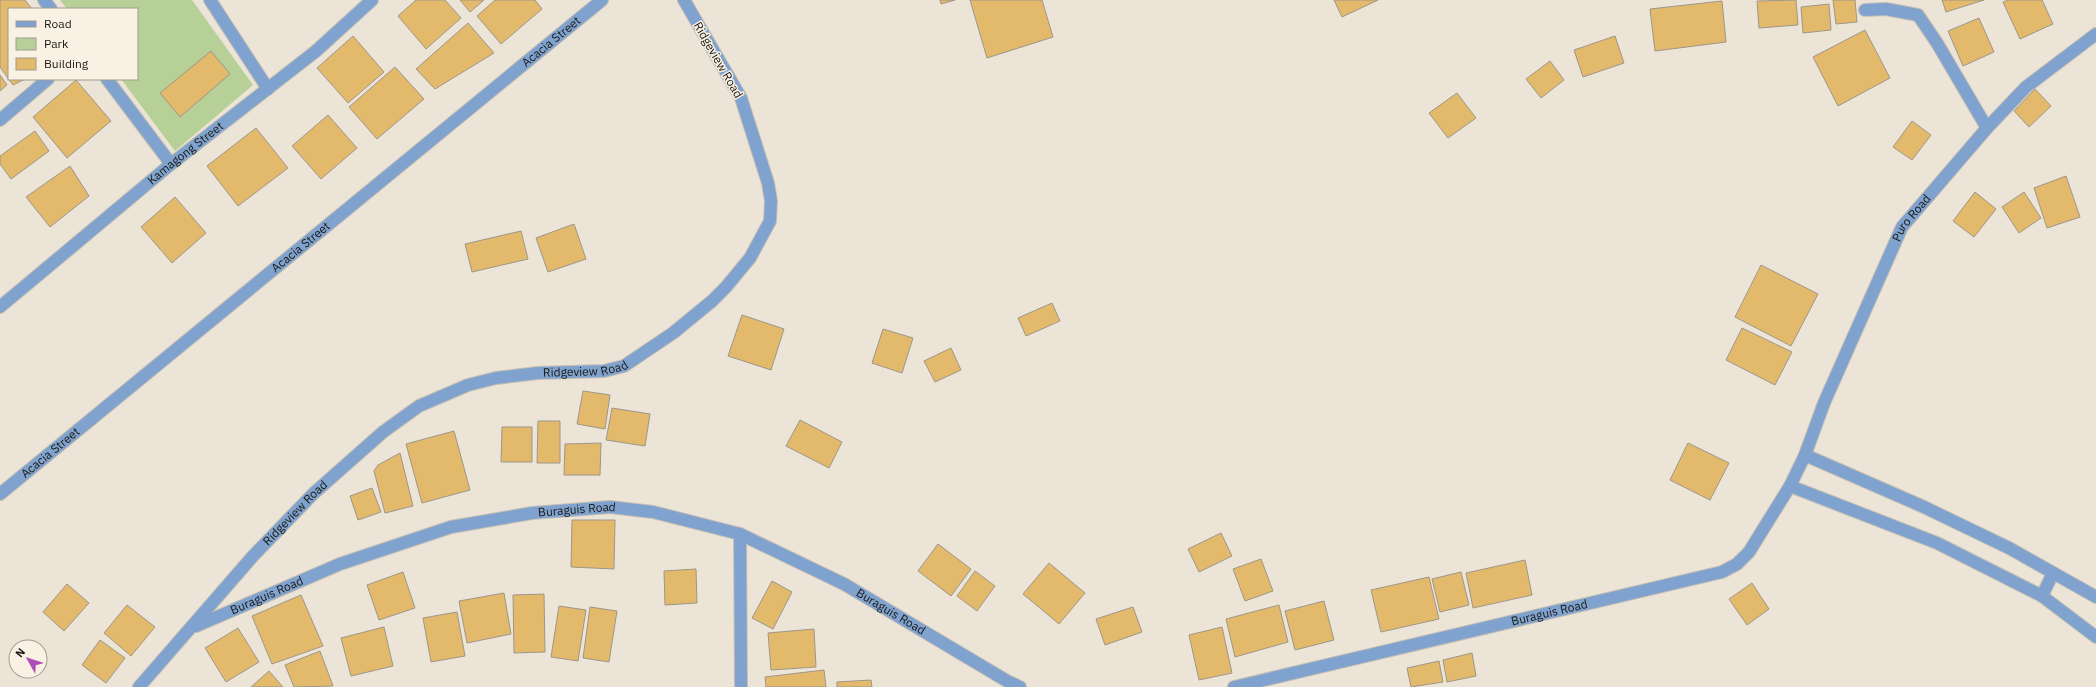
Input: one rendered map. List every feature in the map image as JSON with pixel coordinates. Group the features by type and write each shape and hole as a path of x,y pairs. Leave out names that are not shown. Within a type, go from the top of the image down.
{"street":[{"path":"44,0 50,8"},
{"path":"210,0 268,88"},
{"name":"Acacia Street","path":"0,494 602,0"},
{"name":"Ridgeview Road","path":"193,627 253,556 314,493 383,432 419,406 468,385 496,378 538,373 604,371 624,366 673,333 712,300 726,288 750,258 770,221 771,201 768,183 741,98 684,0"},
{"name":"Kamagong Street","path":"0,307 171,164 316,51 368,1"},
{"path":"1865,10 1886,9 1918,15 1937,43 1987,128"},
{"name":"Puro Road","path":"1805,455 1824,403 1902,227 1987,128 2026,87 2096,34"},
{"path":"0,120 47,80"},
{"path":"108,80 171,164"},
{"path":"1805,455 1924,507 2009,548 2096,597"},
{"name":"Buraguis Road","path":"1234,687 1722,572 1737,564 1749,552 1790,486 1805,455"},
{"path":"1790,486 1937,543 2042,596 2096,637"},
{"name":"Buraguis Road","path":"139,687 193,627 340,564 384,548 451,527 532,513 610,507 653,512 740,534 844,584 1007,682 1020,687"},
{"path":"740,534 741,687"},
{"path":"2042,596 2053,573"}],"green space":[{"path":"60,0 192,0 253,85 175,151 122,80 138,80 138,8 66,8"}],"building":[{"path":"0,0 25,0 31,8 8,8 8,78 0,67"},
{"path":"416,0 445,0 461,18 426,49 398,16"},
{"path":"460,0 484,0 470,12"},
{"path":"495,0 535,0 542,9 501,44 477,16"},
{"path":"940,0 955,0 941,4"},
{"path":"970,0 1042,0 1053,37 987,58"},
{"path":"1334,0 1378,0 1342,17"},
{"path":"1796,0 1798,25 1759,28 1757,1"},
{"path":"1833,0 1855,0 1857,22 1836,24"},
{"path":"1942,0 1984,0 1946,12"},
{"path":"2008,0 2042,0 2053,24 2020,39 2003,2"},
{"path":"1722,1 1726,42 1655,51 1650,9"},
{"path":"1829,4 1831,30 1803,33 1801,7"},
{"path":"1979,18 1994,52 1963,66 1948,31"},
{"path":"468,23 494,53 435,89 416,69"},
{"path":"1865,30 1890,78 1838,106 1813,57"},
{"path":"353,36 384,72 348,103 317,68"},
{"path":"1615,36 1624,63 1583,77 1574,50"},
{"path":"211,51 230,74 180,117 160,93"},
{"path":"1550,61 1564,80 1541,98 1526,79"},
{"path":"395,67 424,99 377,139 349,107"},
{"path":"0,75 7,85 0,91"},
{"path":"9,80 23,80 13,85"},
{"path":"76,80 111,121 67,158 33,117"},
{"path":"2035,89 2051,106 2029,127 2014,111"},
{"path":"1457,93 1476,118 1448,138 1429,113"},
{"path":"328,115 357,148 321,179 292,146"},
{"path":"1912,121 1931,135 1912,160 1893,147"},
{"path":"256,128 288,168 238,206 207,166"},
{"path":"35,131 49,151 11,179 0,164 0,156"},
{"path":"70,166 89,196 50,227 26,197"},
{"path":"2066,176 2080,217 2047,228 2034,188"},
{"path":"1975,192 1996,209 1974,237 1953,221"},
{"path":"2024,192 2041,218 2019,233 2002,207"},
{"path":"175,197 206,233 172,263 141,227"},
{"path":"574,224 586,259 548,272 536,238"},
{"path":"521,231 528,259 472,272 465,244"},
{"path":"1761,265 1818,294 1791,346 1735,317"},
{"path":"1052,303 1060,321 1026,336 1018,318"},
{"path":"742,315 784,329 771,370 728,356"},
{"path":"1742,328 1792,352 1775,385 1726,360"},
{"path":"883,329 913,338 902,373 872,363"},
{"path":"951,348 961,370 935,382 924,361"},
{"path":"583,391 610,395 605,429 577,424"},
{"path":"612,408 650,414 645,446 606,440"},
{"path":"800,420 842,442 829,468 786,446"},
{"path":"538,421 560,421 560,463 537,463"},
{"path":"502,427 532,427 532,462 501,462"},
{"path":"454,431 470,490 422,503 406,444"},
{"path":"601,443 600,475 564,475 565,444"},
{"path":"1688,443 1729,463 1710,500 1670,480"},
{"path":"400,453 413,506 385,513 374,471 378,465"},
{"path":"372,488 381,512 358,520 350,496"},
{"path":"572,520 615,520 614,569 571,567"},
{"path":"1221,533 1232,556 1199,572 1188,549"},
{"path":"938,544 971,569 951,596 918,571"},
{"path":"1261,559 1273,591 1245,601 1233,569"},
{"path":"1525,560 1532,595 1473,608 1466,573"},
{"path":"1049,563 1085,593 1059,624 1023,594"},
{"path":"696,569 697,603 665,605 664,571"},
{"path":"975,571 995,586 977,611 957,596"},
{"path":"403,572 415,608 379,620 367,585"},
{"path":"1461,572 1469,605 1440,612 1432,579"},
{"path":"1429,577 1439,619 1381,632 1371,590"},
{"path":"772,581 792,592 773,629 752,618"},
{"path":"1752,583 1769,609 1747,625 1729,599"},
{"path":"67,584 89,603 64,631 43,612"},
{"path":"504,593 511,634 467,643 459,601"},
{"path":"544,594 545,652 514,653 513,595"},
{"path":"301,595 323,646 272,664 252,616"},
{"path":"1324,601 1334,640 1295,650 1285,611"},
{"path":"127,605 155,627 131,656 104,633"},
{"path":"1279,605 1288,642 1235,657 1226,619"},
{"path":"559,606 586,610 578,661 551,657"},
{"path":"590,607 617,611 609,662 583,658"},
{"path":"1133,607 1142,632 1105,645 1096,619"},
{"path":"457,612 465,656 431,662 423,618"},
{"path":"384,627 393,666 351,676 341,638"},
{"path":"1222,627 1232,673 1199,680 1189,635"},
{"path":"238,628 259,662 226,682 205,648"},
{"path":"814,629 816,667 771,670 768,633"},
{"path":"100,640 125,658 106,683 82,665"},
{"path":"320,651 333,686 294,687 285,665"},
{"path":"1472,653 1476,676 1447,682 1443,660"},
{"path":"1439,661 1443,682 1411,687 1407,668"},
{"path":"824,670 826,687 766,687 765,677"},
{"path":"269,671 283,687 251,687"},
{"path":"871,680 872,687 837,687 837,682"}]}
